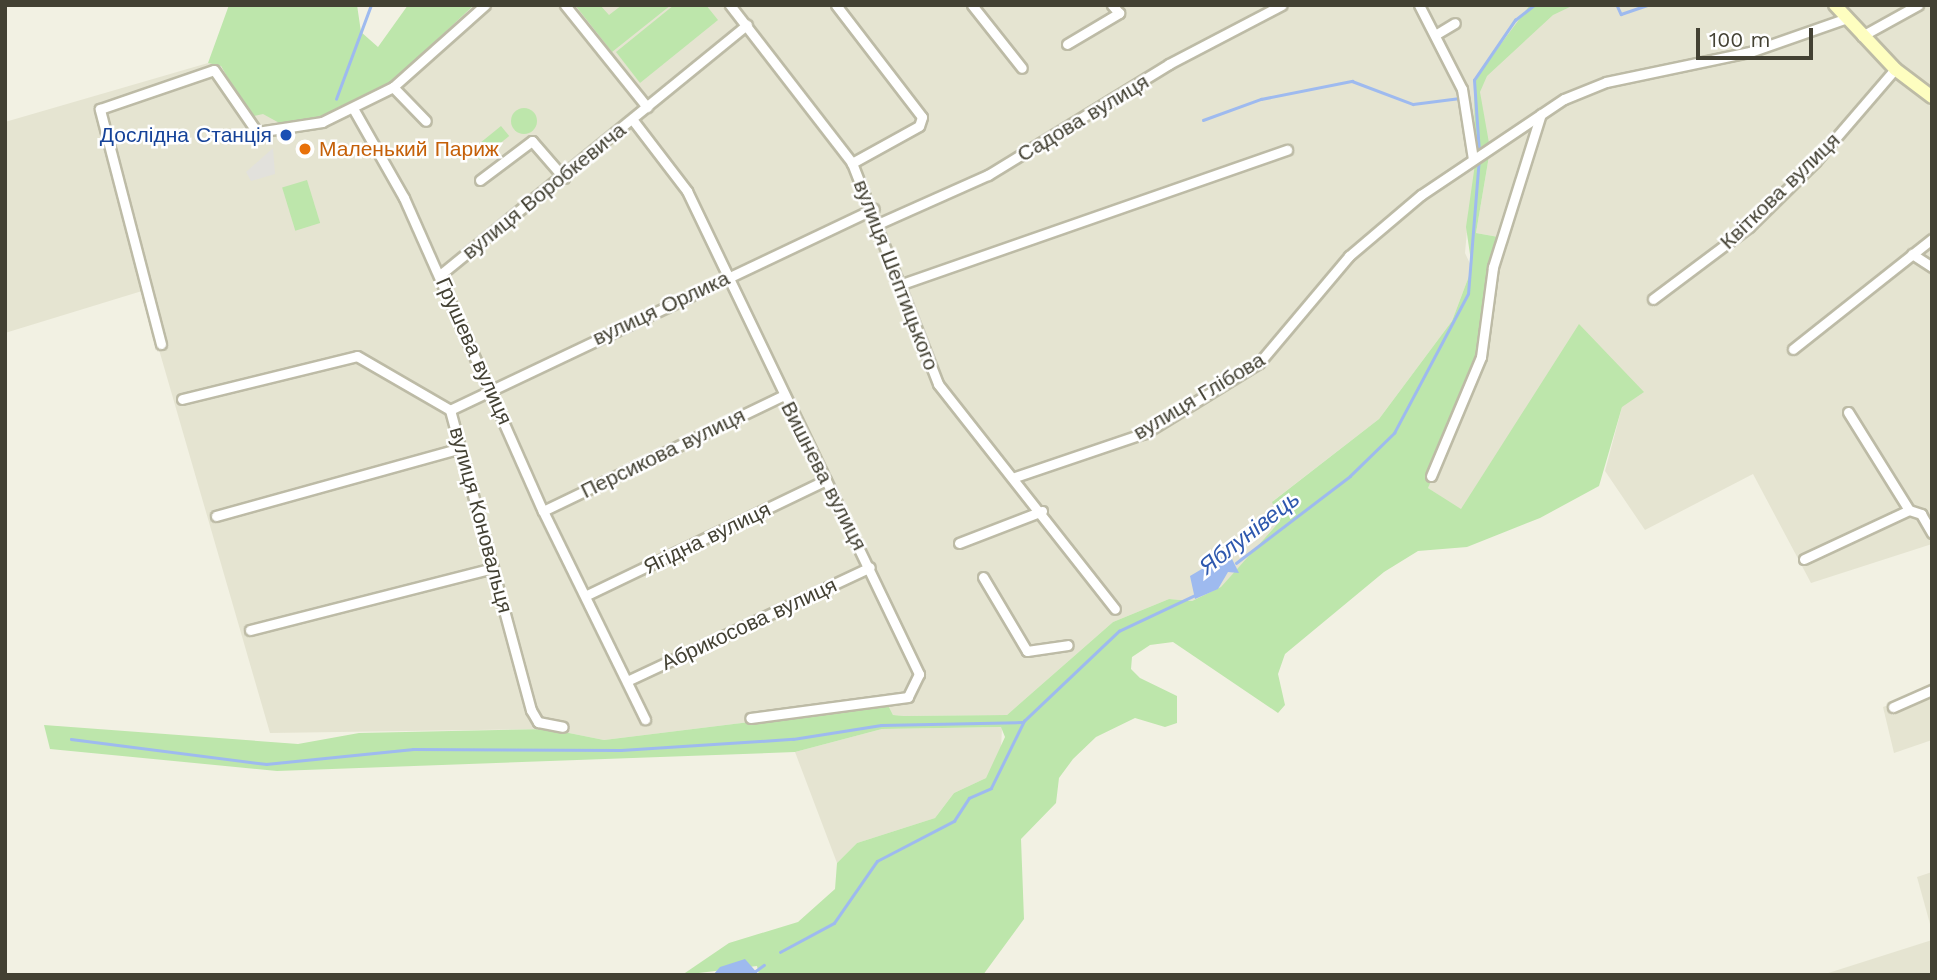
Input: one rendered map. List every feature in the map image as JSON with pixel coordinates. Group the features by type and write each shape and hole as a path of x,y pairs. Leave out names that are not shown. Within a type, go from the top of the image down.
{"main road":[{"path":"1835,5 1895,69 1932,97"}],"street":[{"path":"161,344 100,109 214,70 257,132 277,133 354,110 393,86 485,5"},
{"path":"565,5 647,107"},
{"name":"вулиця Шептицького","path":"730,5 852,163 880,223 899,285 938,384 1042,511 1115,609"},
{"path":"836,5 915,105 919,126 852,163"},
{"path":"972,5 1022,68"},
{"name":"Садова вулиця","path":"880,223 988,175 1169,64 1282,5"},
{"path":"1419,5 1461,89 1474,158"},
{"path":"1862,36 1918,5"},
{"path":"1067,44 1115,9"},
{"path":"1431,476 1481,357 1479,336 1493,267 1542,112 1606,82 1751,52 1847,18"},
{"path":"1435,35 1455,23"},
{"name":"вулиця Воробкевича","path":"440,275 564,178 747,25"},
{"name":"Квіткова вулиця","path":"1653,299 1749,227 1815,162 1895,69"},
{"path":"393,86 426,121"},
{"name":"Грушева вулиця","path":"354,110 440,275 543,511 587,595 645,719"},
{"name":"вулиця Глібова","path":"1015,477 1145,433 1259,363 1349,256 1474,158 1542,112"},
{"name":"Вишнева вулиця","path":"632,119 687,191 870,567 919,674 915,692 750,718"},
{"path":"480,180 532,141 564,178"},
{"path":"899,285 1287,150"},
{"name":"вулиця Орлика","path":"450,410 490,388 874,209"},
{"path":"1793,349 1932,239"},
{"path":"1912,254 1932,267"},
{"name":"вулиця Коновальця","path":"182,399 356,356 450,410 531,710 538,722 563,727"},
{"name":"Персикова вулиця","path":"543,511 784,395"},
{"path":"1848,412 1909,510 1921,514 1932,533"},
{"path":"216,516 461,448"},
{"name":"Ягідна вулиця","path":"587,595 826,480"},
{"path":"1804,559 1909,510"},
{"path":"959,544 1042,511"},
{"name":"Абрикосова вулиця","path":"628,681 870,567"},
{"path":"250,630 493,568"},
{"path":"983,577 1027,651 1068,645"},
{"path":"1893,707 1932,690"}],"shaded area":[{"path":"474,5 1932,5 1932,544 1811,583 1753,474 1645,530 1605,471 1622,407 1461,510 1428,488 1482,334 1504,238 1476,233 1489,156 1469,208 1465,253 1472,268 1452,321 1379,419 1273,501 1280,521 1221,588 1192,601 1169,599 1113,622 1007,715 904,716 893,715 888,705 604,740 549,729 270,733 142,291 5,333 5,122 208,63 220,66 250,117 442,34"},
{"path":"273,148 275,174 251,181 246,172"},
{"path":"1932,689 1932,740 1894,753 1883,707"},
{"path":"1002,727 1001,750 986,778 954,793 935,818 857,843 837,863 795,752 882,729"},
{"path":"1932,872 1932,931 1917,877"},
{"path":"1932,940 1932,975 1822,975"}],"green space":[{"path":"229,5 357,5 361,32 378,47 408,5 474,5 380,93 322,118 283,125 263,114 250,117 221,66 208,63"},
{"path":"575,5 600,5 609,15 622,5 671,5 612,52"},
{"path":"674,5 706,5 718,20 640,83 616,52"},
{"path":"1530,5 1574,5 1553,15 1487,76 1480,92 1489,143 1475,150 1474,80"},
{"path":"524,108 533,112 537,121 533,130 524,134 515,130 511,121 515,112"},
{"path":"501,126 509,136 480,160 471,150"},
{"path":"1489,156 1476,233 1504,238 1482,334 1484,363 1428,488 1461,509 1579,324 1644,392 1622,407 1599,486 1540,518 1467,547 1418,551 1384,572 1285,654 1278,674 1285,705 1278,713 1173,642 1150,645 1132,657 1131,669 1140,678 1177,696 1177,723 1165,727 1135,718 1096,737 1073,759 1059,778 1056,803 1021,839 1024,919 983,975 759,975 757,966 682,975 729,943 798,922 835,889 837,863 857,843 935,818 954,793 986,778 1005,737 1001,727 882,729 795,752 277,771 50,749 44,725 298,744 359,733 549,729 604,740 888,705 893,715 904,716 1007,715 1113,622 1169,599 1192,601 1221,587 1280,521 1272,502 1379,419 1452,321 1472,268 1466,227 1475,164"},
{"path":"307,180 320,223 295,231 282,188"}],"water":[{"path":"1229,553 1239,573 1228,572 1218,589 1195,599 1190,576"},
{"path":"745,959 759,975 713,975 720,967"}],"waterway":[{"path":"336,99 371,5"},
{"name":"Яблунівець","path":"1479,152 1474,80 1515,20 1534,5"},
{"name":"Яблунівець","path":"1617,5 1621,14 1647,5"},
{"path":"1203,120 1261,99 1352,81 1413,104 1460,98"},
{"name":"Яблунівець","path":"1236,563 1350,476 1394,433 1468,294 1479,158"},
{"name":"Яблунівець","path":"780,952 834,923 877,861 954,821 969,798 991,788 1024,721 1119,631 1195,595"},
{"path":"71,739 266,764 413,749 621,750 793,739 881,725 1022,722"},
{"name":"Яблунівець","path":"750,975 764,965"}],"place":[{"name":"Дослідна Станція","path":"286,135"},
{"name":"Маленький Париж","path":"305,149"}]}
